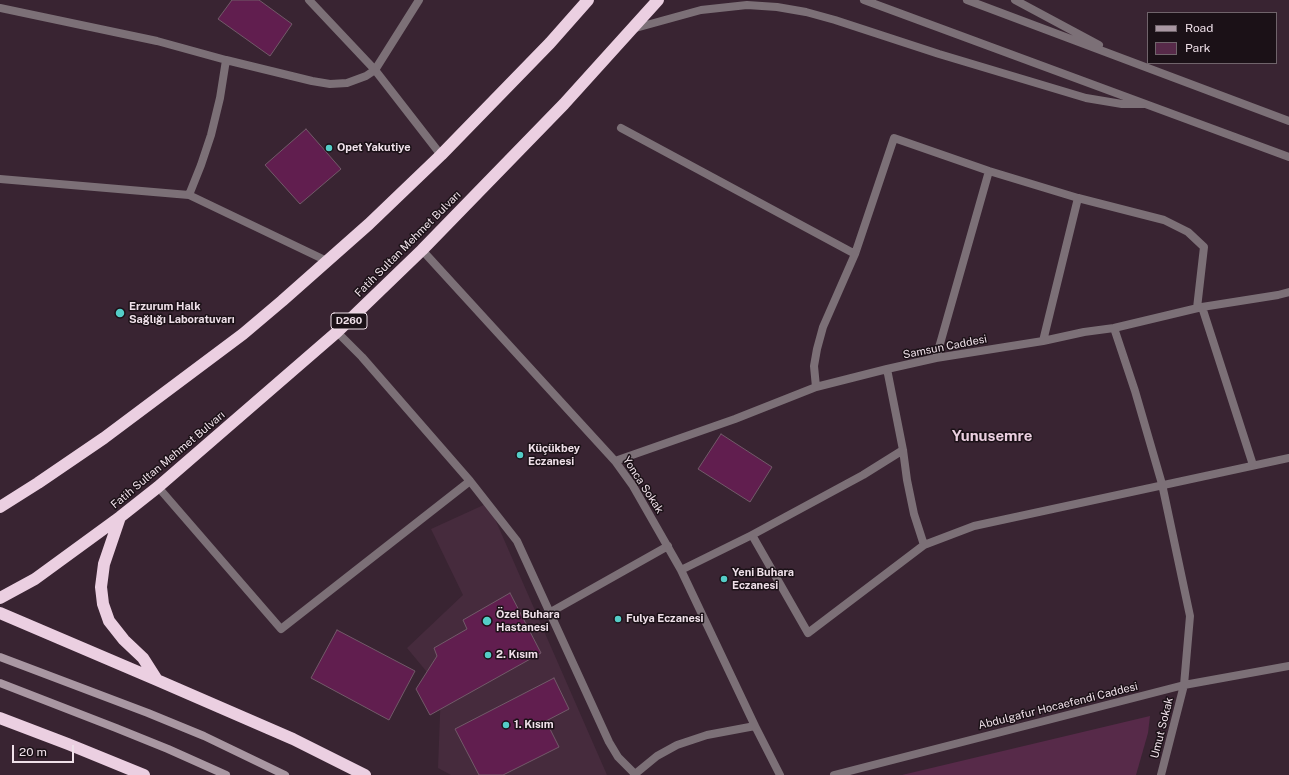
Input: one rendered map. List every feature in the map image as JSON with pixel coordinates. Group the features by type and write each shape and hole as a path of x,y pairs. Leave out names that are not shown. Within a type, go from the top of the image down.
{"highway":[{"path":"0,507 104,438 243,334 369,224 441,155 550,43 588,0"},
{"name":"Fatih Sultan Mehmet Bulvarı","path":"0,598 35,579 120,517 337,332 422,250 564,104 658,0"},
{"path":"120,517 104,564 101,587 103,604 109,621 124,640 143,658 157,680"},
{"path":"0,613 293,740 365,775"},
{"path":"0,718 144,775"}],"main road":[{"path":"0,657 148,713 204,736 285,775"},
{"path":"0,683 123,730 226,775"}],"street":[{"path":"311,0 375,70 441,155"},
{"path":"0,8 157,41 226,60 330,84 347,82 366,76 375,70 419,0"},
{"path":"864,0 1289,157"},
{"path":"968,0 1289,122"},
{"path":"1015,0 1128,61"},
{"path":"632,29 701,10 747,5 776,7 806,12 835,20 939,54 1086,98 1122,104 1145,104"},
{"path":"189,195 211,135 220,98 226,60"},
{"path":"621,128 855,254"},
{"path":"816,387 814,366 823,327 855,254 894,138 989,171 1078,198 1164,220 1188,232 1196,239 1204,247 1199,307 1253,464"},
{"path":"936,358 989,171"},
{"path":"0,179 189,195 327,261"},
{"path":"1043,341 1078,198"},
{"name":"Yonca Sokak","path":"422,250 615,461 633,486 681,570 755,726 780,775"},
{"name":"Samsun Caddesi","path":"615,461 735,419 816,387 887,369 936,358 1114,328 1199,307 1289,292"},
{"name":"Umut Sokak","path":"1114,328 1135,391 1162,484 1190,616 1184,685 1161,775"},
{"path":"337,332 362,357 470,481 517,541 609,742 618,757 634,774 657,756 677,745 707,736 755,726"},
{"path":"887,369 903,450 906,480 912,507 924,545"},
{"path":"681,570 752,535 863,475 903,450"},
{"path":"752,535 808,633 924,545 974,526 1253,464 1289,458"},
{"path":"158,486 281,628 470,481"},
{"path":"550,613 668,546"},
{"name":"Abdulgafur Hocaefendi Caddesi","path":"834,775 1184,685 1289,666"}],"shaded area":[{"name":"Özel Buhara Hastanesi","path":"488,503 607,775 451,775 438,768 441,689 407,648 463,595 431,529"}],"green space":[{"path":"1150,716 1148,733 1136,775 902,775"}],"building":[{"path":"232,0 259,0 292,24 270,56 218,19"},
{"path":"306,129 341,169 300,204 265,165"},
{"path":"721,434 772,467 750,502 698,469"},
{"name":"2. Kısım","path":"510,593 541,653 430,715 416,689 437,656 434,648 467,629 463,620"},
{"path":"337,630 415,671 389,720 311,678"},
{"name":"1. Kısım","path":"554,678 569,709 546,721 559,747 503,775 479,775 455,729"}],"place":[{"name":"Opet Yakutiye","path":"329,148"},
{"name":"Erzurum Halk Sağlığı Laboratuvarı","path":"120,313"},
{"name":"Küçükbey Eczanesi","path":"520,455"},
{"name":"Yeni Buhara Eczanesi","path":"724,579"},
{"name":"Fulya Eczanesi","path":"618,619"},
{"name":"Özel Buhara Hastanesi","path":"487,621"},
{"name":"2. Kısım","path":"488,655"},
{"name":"1. Kısım","path":"506,725"}],"district":[{"name":"Yunusemre","path":"992,436"}]}
